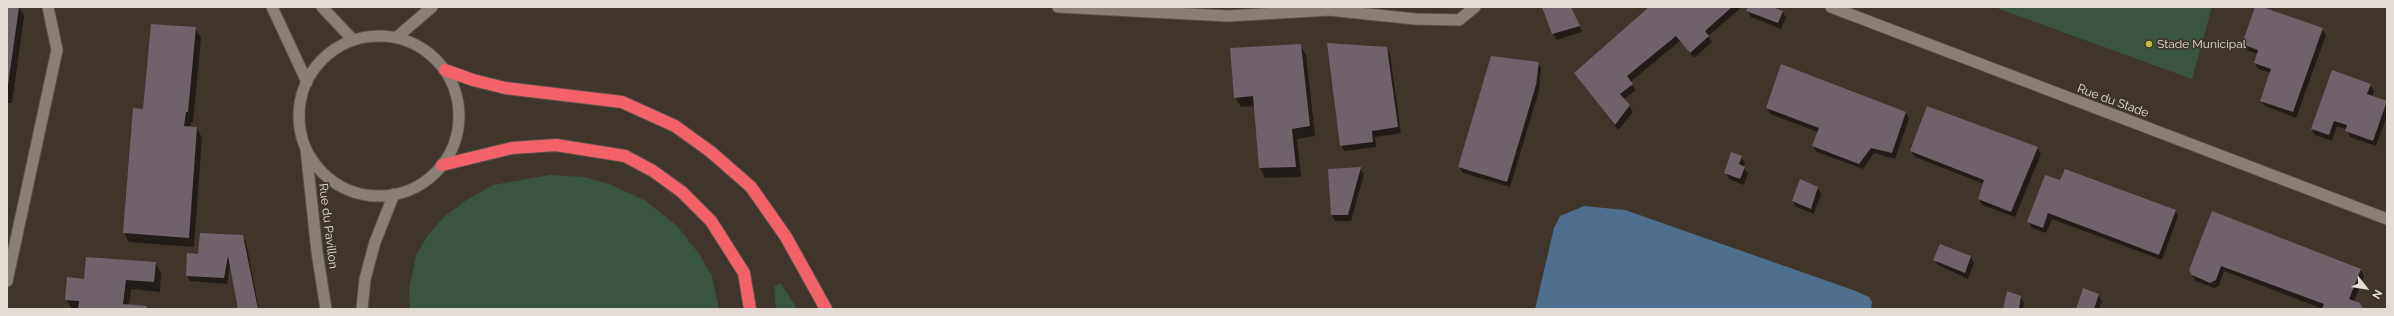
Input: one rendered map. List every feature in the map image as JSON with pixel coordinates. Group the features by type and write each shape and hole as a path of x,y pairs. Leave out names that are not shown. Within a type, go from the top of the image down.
{"highway":[{"path":"445,70 473,80 505,88 622,102 675,126 711,152 751,188 786,237 826,309"},
{"path":"442,165 512,148 556,145 625,156 653,171 682,192 711,221 744,273 750,309"}],"street":[{"path":"7,281 57,50 48,7"},
{"path":"272,7 307,82"},
{"path":"322,7 353,40"},
{"path":"396,38 432,7"},
{"path":"1058,7 1228,16 1329,10 1415,19 1459,20 1475,7"},
{"name":"Rue du Stade","path":"1831,7 2387,219"},
{"path":"378,36 396,38 424,50 445,70 456,93 459,118 454,142 442,165 415,187 394,194 366,194 341,186 320,169 306,147 302,136 300,114 303,93 307,82 326,56 353,40 378,36"},
{"name":"Rue du Pavillon","path":"306,147 317,252 326,309"},
{"path":"362,309 365,279 375,242 394,194"}],"green space":[{"name":"Stade Municipal","path":"1994,7 2212,7 2192,79"},
{"path":"550,175 584,177 609,184 646,201 677,226 700,255 712,276 719,309 410,309 409,290 416,255 428,235 445,216 465,201 493,185"},
{"path":"781,283 797,309 776,309 774,286"}],"water":[{"path":"1584,206 1625,210 1853,290 1869,297 1872,302 1871,309 1535,309 1554,228 1560,216"}],"building":[{"path":"7,7 19,7 8,85 7,85"},
{"path":"1542,7 1571,7 1580,26 1552,34"},
{"path":"1649,7 1732,7 1705,31 1709,36 1690,53 1676,36 1627,76 1633,84 1620,94 1630,105 1615,125 1574,73"},
{"path":"1748,7 1772,7 1783,11 1778,23 1746,11"},
{"path":"2255,7 2262,7 2323,28 2293,112 2260,101 2271,69 2254,63 2258,50 2242,44"},
{"path":"151,24 196,27 188,112 186,112 184,126 197,127 189,238 123,233 133,108 143,109"},
{"path":"1327,43 1387,47 1398,127 1372,131 1373,142 1340,146"},
{"path":"1301,44 1310,126 1292,129 1296,167 1259,168 1253,96 1234,98 1230,48"},
{"path":"1491,56 1539,62 1536,85 1507,182 1458,167"},
{"path":"1781,64 1906,112 1892,153 1871,148 1859,164 1812,146 1819,128 1766,108"},
{"path":"2332,70 2371,84 2367,94 2387,101 2373,141 2345,131 2347,125 2334,121 2329,135 2311,129"},
{"path":"1927,106 2038,147 2011,212 1978,199 1984,180 1910,151"},
{"path":"1731,152 1742,156 1739,164 1745,167 1740,179 1724,173"},
{"path":"1361,167 1348,215 1331,215 1328,169"},
{"path":"2065,169 2176,210 2159,255 2048,213 2043,228 2027,222 2045,175 2060,180"},
{"path":"1800,179 1818,187 1811,209 1792,201"},
{"path":"2212,211 2361,269 2349,299 2360,303 2363,309 2322,309 2324,304 2221,266 2216,280 2210,283 2192,275 2189,270"},
{"path":"200,233 243,235 258,309 238,309 228,256 224,278 186,276 187,253 198,254"},
{"path":"1940,244 1971,256 1965,273 1933,260"},
{"path":"86,257 156,262 154,282 126,280 123,304 147,306 147,309 78,309 79,301 65,300 67,277 84,279"},
{"path":"2083,288 2099,294 2094,309 2076,309"},
{"path":"2007,291 2021,296 2019,309 2003,309"}],"place":[{"name":"Stade Municipal","path":"2149,44"}]}
